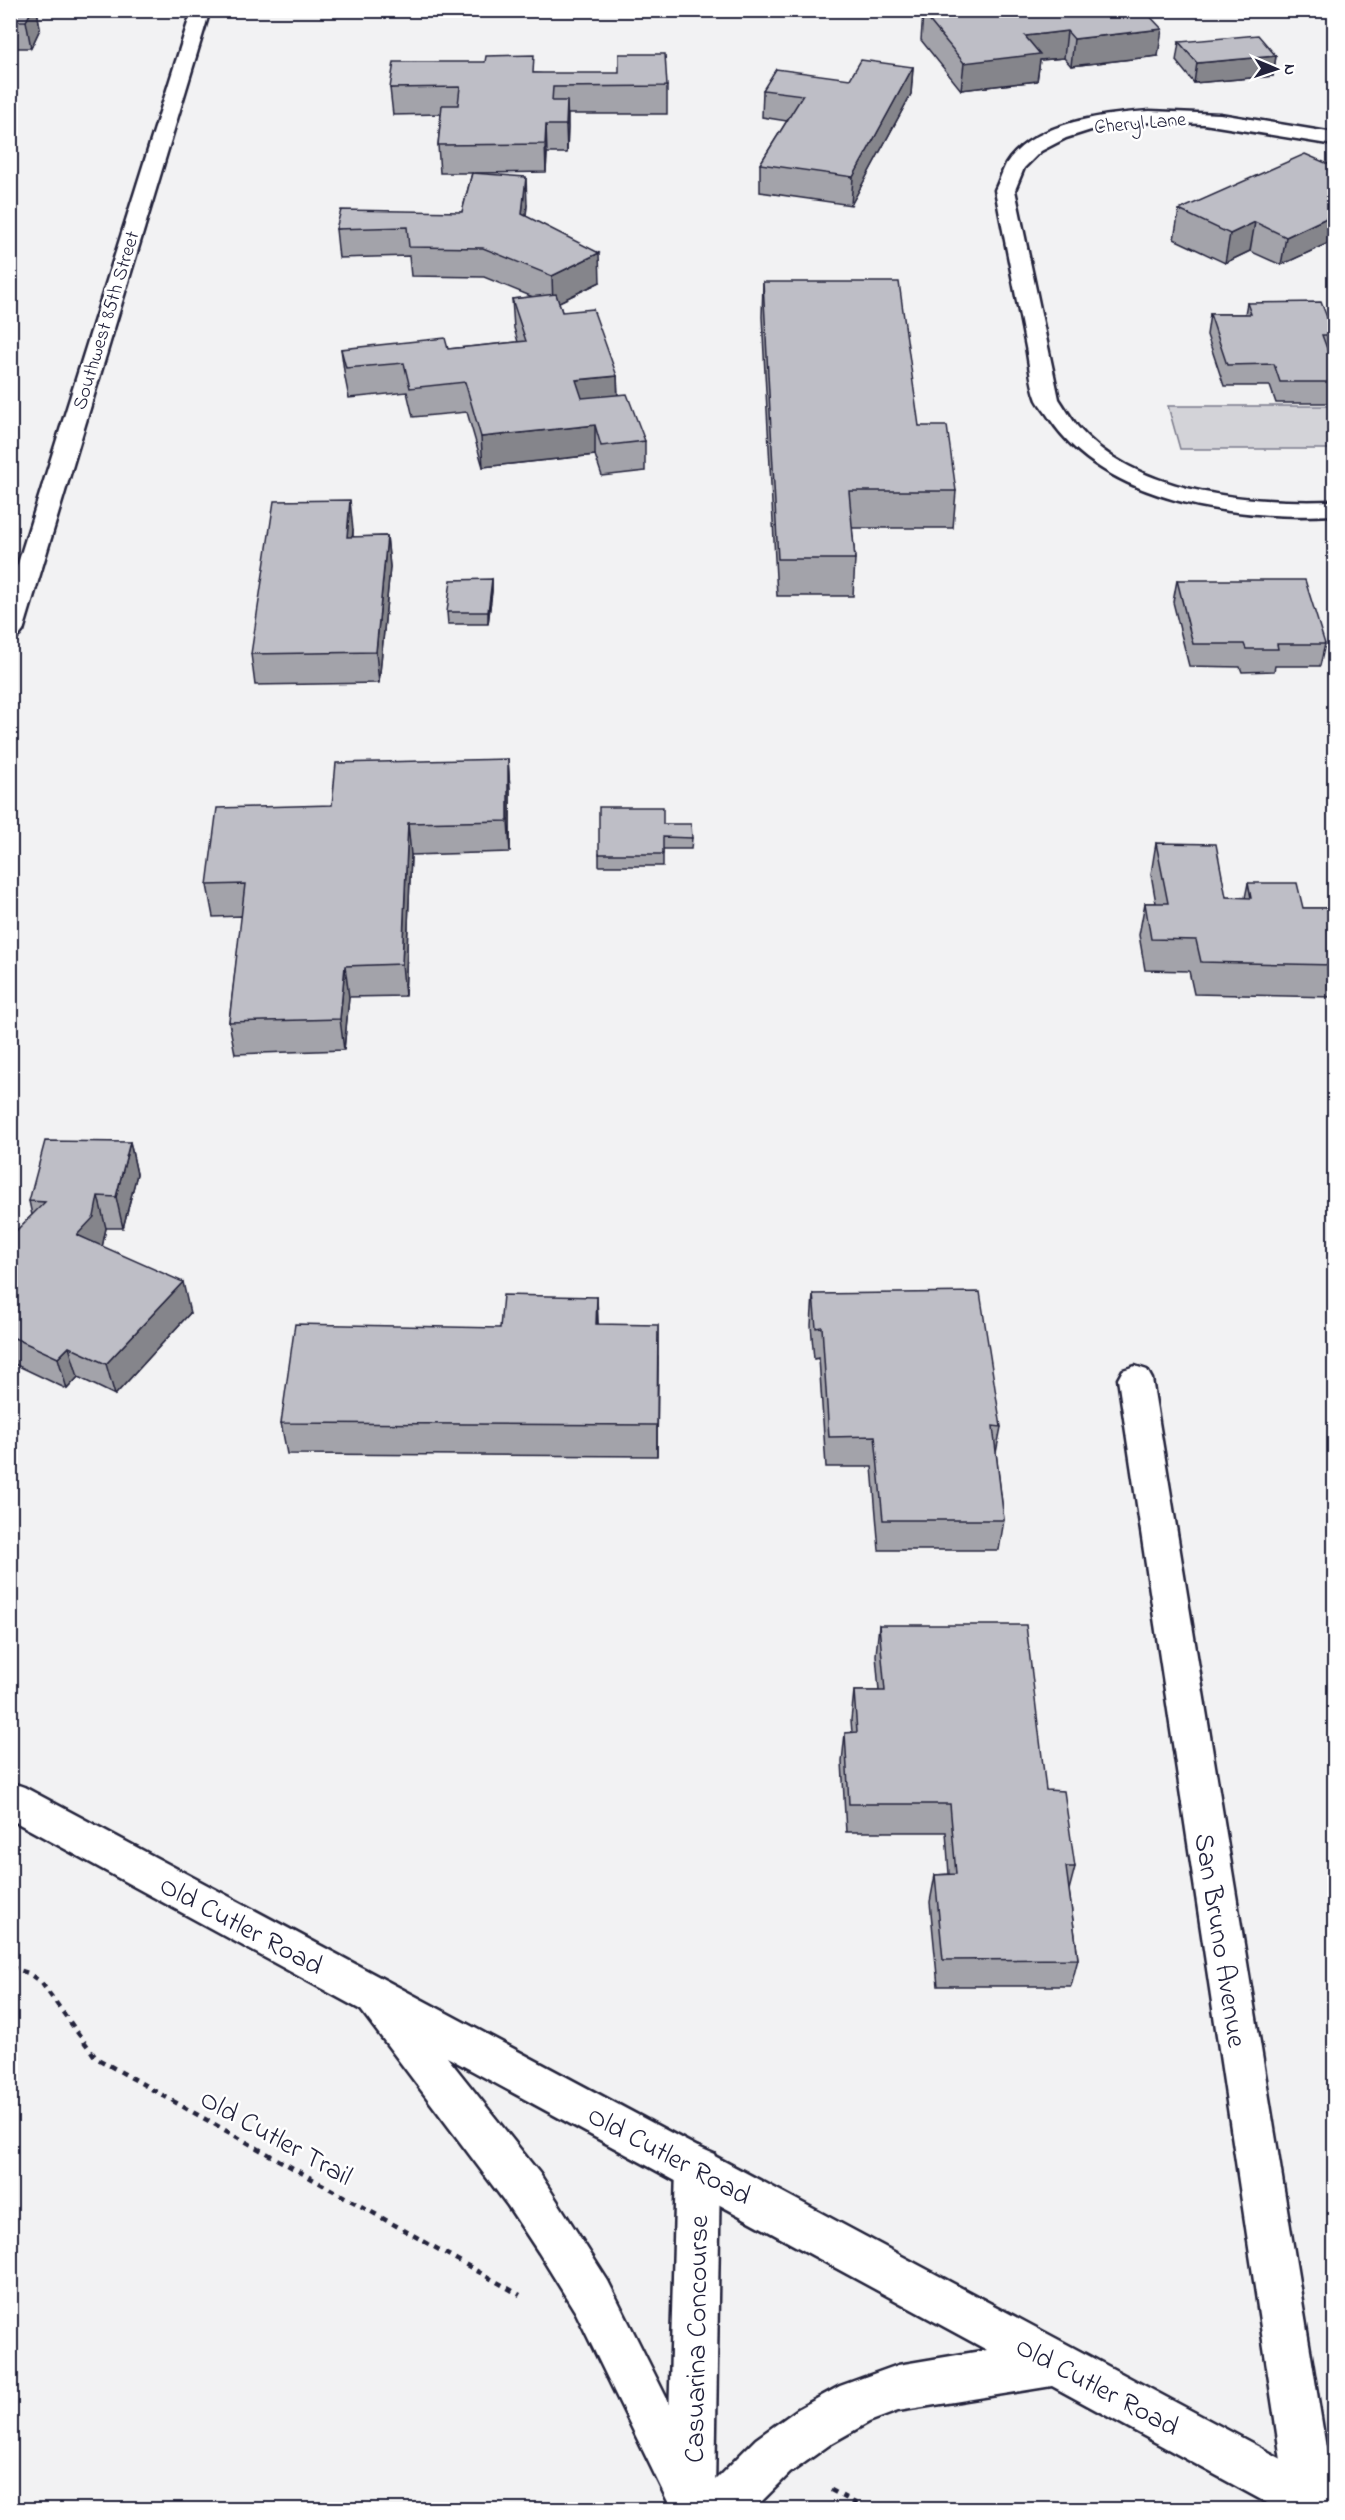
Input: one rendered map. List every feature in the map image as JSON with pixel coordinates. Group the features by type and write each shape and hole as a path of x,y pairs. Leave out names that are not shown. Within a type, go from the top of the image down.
{"street":[{"name":"Southwest 85th Street","path":"10,631 201,10"},
{"name":"Cheryl Lane","path":"1335,139 1226,120 1163,116 1094,124 1045,140 1021,157 1013,167 1005,190 1048,399 1066,428 1103,460 1126,474 1195,497 1253,506 1335,508"},
{"name":"San Bruno Avenue","path":"1135,1379 1276,2289 1320,2505"},
{"name":"Old Cutler Road","path":"10,1799 1320,2505"},
{"path":"372,1995 524,2190 555,2237 592,2297 700,2505 815,2426 857,2403 898,2388 1056,2362"},
{"name":"Casuarina Concourse","path":"698,2169 700,2505"}],"path":[{"name":"Old Cutler Trail","path":"10,1967 34,1976 50,1990 82,2042 96,2058 530,2300"},
{"path":"825,2487 868,2510"}],"shaded area":[{"path":"1168,406 1334,406 1334,449 1180,449"}],"building":[{"path":"10,10 32,10 26,21 10,21"},
{"path":"948,10 1101,10 1105,15 1144,10 1162,29 1074,39 1067,31 1025,36 1040,54 964,63 923,13"},
{"path":"1258,35 1276,56 1197,63 1179,42"},
{"path":"619,54 665,54 667,86 553,87 552,101 567,101 566,125 546,125 545,144 438,145 442,105 458,105 460,87 390,88 394,62 485,62 486,56 534,55 533,73 619,73"},
{"path":"861,60 913,67 853,177 760,164 803,95 763,90 776,69 850,79"},
{"path":"1305,154 1335,167 1335,214 1286,237 1255,222 1230,234 1179,210"},
{"path":"472,173 526,177 522,214 599,253 552,276 483,248 409,247 407,227 336,229 341,210 462,212"},
{"path":"763,282 899,282 919,426 947,426 956,491 849,491 855,559 778,559"},
{"path":"556,294 562,312 593,309 617,376 576,380 582,398 627,394 645,441 601,446 595,425 481,437 465,382 410,388 404,363 346,368 341,349 445,338 448,349 526,341 512,299"},
{"path":"1321,302 1334,335 1322,335 1332,362 1335,362 1335,382 1280,382 1274,364 1227,365 1210,314 1251,314 1247,303"},
{"path":"350,500 347,537 387,536 376,652 251,654 274,501"},
{"path":"492,579 488,612 447,612 451,580"},
{"path":"1177,580 1305,580 1325,644 1277,644 1278,649 1246,649 1244,644 1193,644"},
{"path":"508,759 508,821 408,823 402,964 345,966 340,1019 229,1022 245,884 207,885 217,808 332,805 336,763"},
{"path":"599,807 663,807 663,824 691,824 692,838 663,837 663,854 599,854"},
{"path":"1156,843 1216,844 1226,897 1251,898 1248,883 1297,883 1303,908 1335,908 1335,965 1201,962 1196,940 1151,939 1145,903 1168,903"},
{"path":"45,1141 130,1142 116,1197 98,1196 94,1217 77,1235 183,1282 106,1364 69,1347 58,1358 10,1336 10,1237 45,1202 29,1201"},
{"path":"980,1292 1001,1427 993,1426 1004,1520 883,1520 875,1436 829,1437 822,1327 816,1328 813,1294"},
{"path":"503,1295 597,1297 596,1324 658,1325 657,1425 281,1423 295,1324 500,1328"},
{"path":"879,1625 1026,1625 1046,1790 1064,1791 1075,1867 1066,1867 1078,1959 943,1960 935,1875 956,1874 950,1804 849,1804 845,1733 857,1732 854,1691 885,1691"}]}
